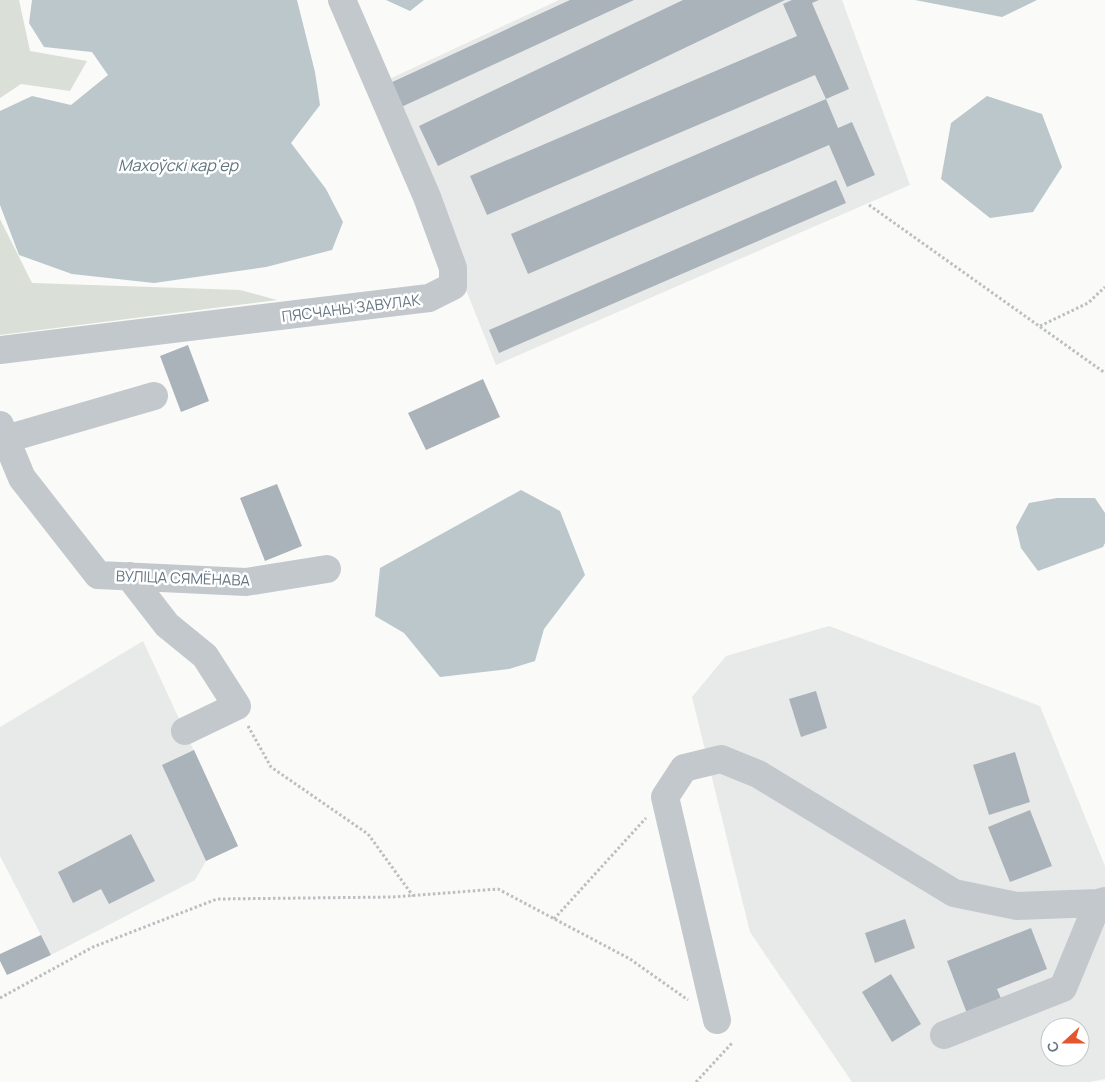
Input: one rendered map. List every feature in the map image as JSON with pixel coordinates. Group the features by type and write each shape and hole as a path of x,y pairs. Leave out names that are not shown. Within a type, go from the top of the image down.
{"street":[{"name":"ПЯСЧАНЫ ЗАВУЛАК","path":"0,350 429,298 452,286 453,268 427,197 342,0"},
{"path":"3,432 154,396"},
{"name":"ВУЛІЦА СЯМЁНАВА","path":"3,432 22,478 98,575 246,582 327,569"},
{"path":"128,576 167,625 205,656 237,706 185,731"},
{"path":"725,1031 665,797 684,768 721,759 758,774 954,893 1017,906 1102,902 1063,988 944,1035"}],"path":[{"path":"869,205 1105,373"},
{"path":"1039,326 1088,303 1105,287"},
{"path":"237,706 271,767 368,834 412,896"},
{"path":"554,918 665,797"},
{"path":"0,998 93,947 217,899 393,897 498,889 630,959 725,1031 696,1082"}],"shaded area":[{"path":"0,0 19,0 30,51 87,61 70,91 21,84 0,98"},
{"path":"559,0 842,0 910,185 496,365 383,82"},
{"path":"0,219 32,283 240,290 277,300 0,335"},
{"path":"829,626 1040,706 1105,866 1105,1079 1090,1082 852,1082 750,932 692,697 726,656"},
{"path":"143,641 238,846 206,861 195,880 51,955 0,856 0,727"}],"water":[{"name":"Махоўскі кар'ер","path":"32,0 297,0 315,72 320,105 291,143 326,189 343,222 332,250 266,267 154,283 72,274 19,255 0,205 0,111 32,96 71,105 108,75 92,52 44,47 29,23"},
{"path":"386,0 424,0 410,11"},
{"path":"915,0 1037,0 1002,17"},
{"path":"987,96 1042,114 1062,167 1033,212 990,218 941,179 951,123"},
{"path":"521,490 560,511 585,575 544,629 535,661 509,669 440,677 404,633 375,616 380,568"},
{"path":"1057,498 1095,498 1105,513 1105,543 1103,547 1038,571 1021,548 1016,527 1029,503"}],"building":[{"path":"570,0 634,0 399,108 388,84"},
{"path":"683,0 785,0 438,166 419,126"},
{"path":"792,0 819,0 812,3 849,89 826,99 815,75 487,215 470,176 797,36 783,4"},
{"path":"826,99 838,128 852,122 875,175 847,187 829,145 528,274 511,234"},
{"path":"836,180 846,203 499,353 489,330"},
{"path":"188,345 209,401 181,412 160,356"},
{"path":"483,379 500,417 426,450 408,413"},
{"path":"277,484 302,546 265,561 240,498"},
{"path":"816,691 827,728 801,737 789,699"},
{"path":"194,750 238,846 206,861 162,765"},
{"path":"1015,752 1030,802 989,815 973,765"},
{"path":"1030,810 1052,866 1010,882 988,827"},
{"path":"131,834 155,881 109,904 101,889 73,903 58,872"},
{"path":"905,919 915,948 875,963 865,933"},
{"path":"1031,928 1047,969 997,989 1003,1003 968,1016 947,961"},
{"path":"41,935 51,955 7,975 0,961 0,954"},
{"path":"891,974 921,1024 892,1042 862,992"}]}
